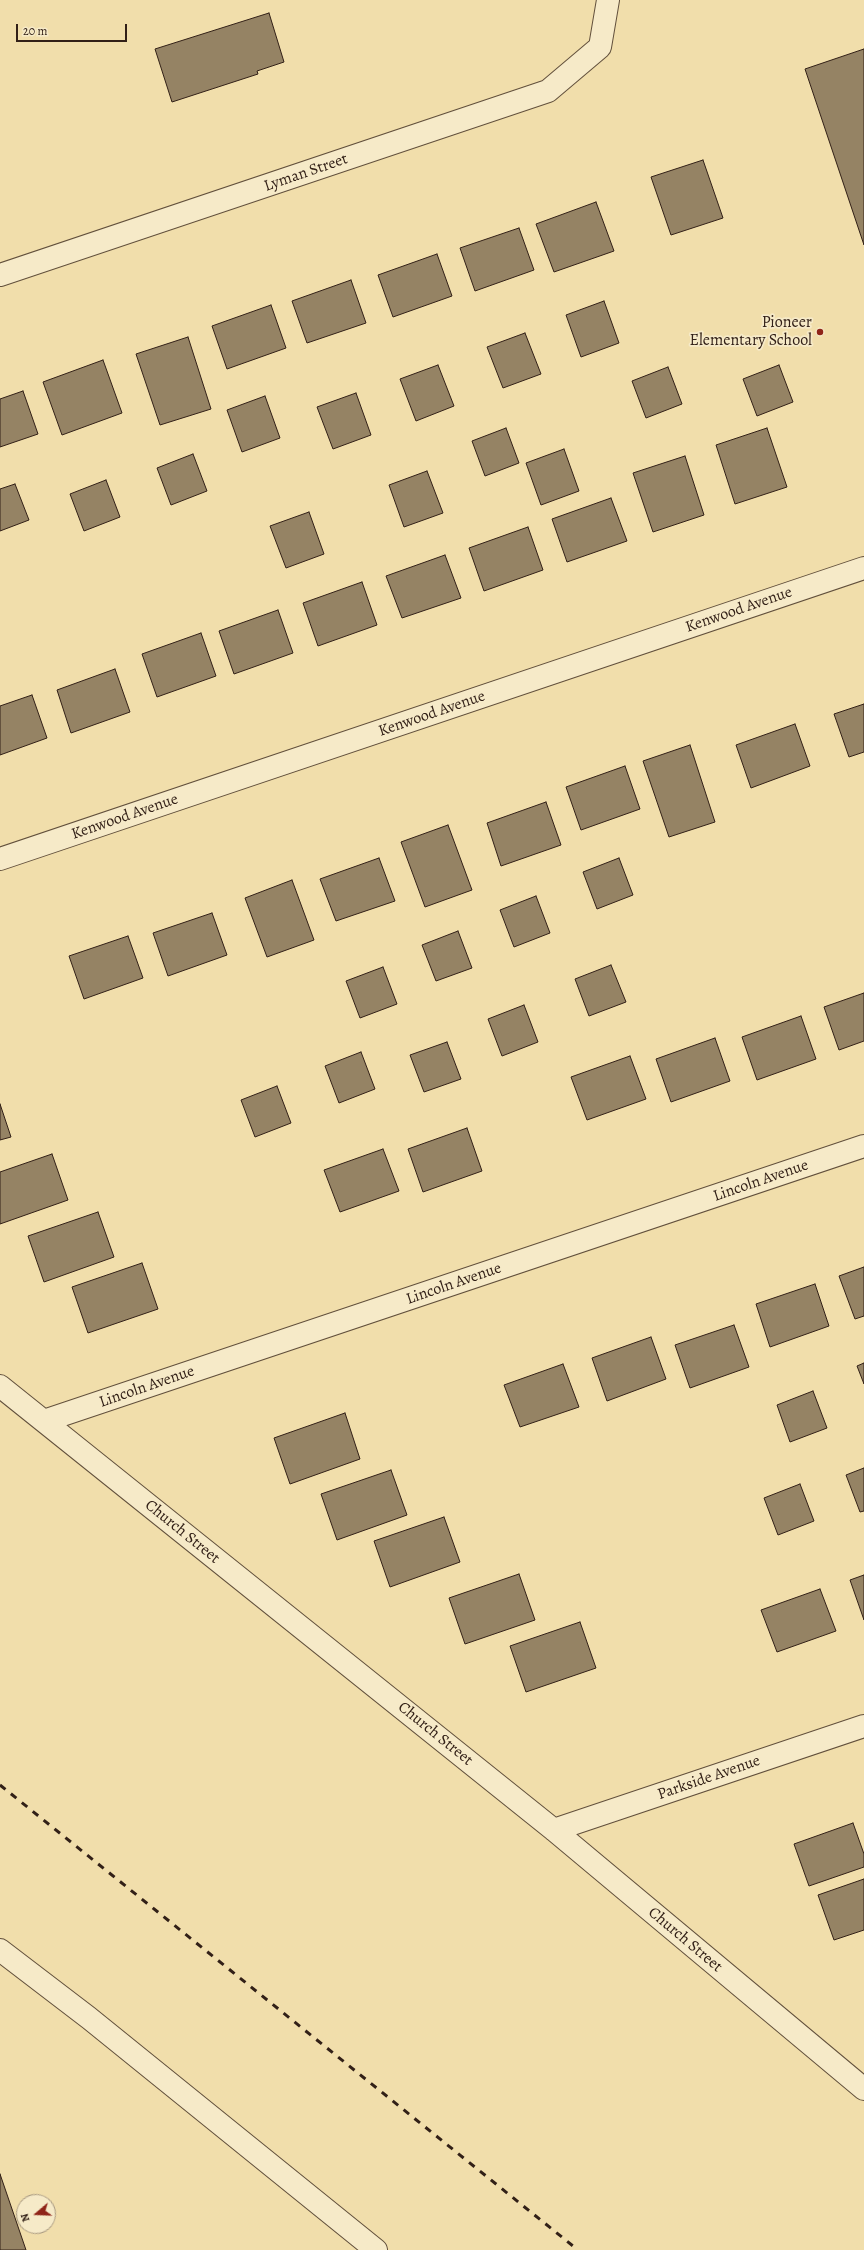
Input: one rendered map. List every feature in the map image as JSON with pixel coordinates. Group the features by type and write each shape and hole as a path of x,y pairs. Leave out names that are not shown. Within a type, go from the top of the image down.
{"street":[{"name":"Lyman Street","path":"0,275 548,91 600,47 608,0"},
{"name":"Kenwood Avenue","path":"0,859 864,568"},
{"name":"Lincoln Avenue","path":"44,1422 864,1146"},
{"name":"Church Street","path":"0,1386 554,1830 864,2090"},
{"name":"Parkside Avenue","path":"554,1830 864,1726"},
{"path":"0,1950 89,2018 376,2250"}],"building":[{"path":"269,13 284,62 257,71 258,74 172,102 155,49"},
{"path":"864,49 864,245 805,69"},
{"path":"703,160 723,218 671,235 651,177"},
{"path":"596,202 614,251 554,272 536,224"},
{"path":"519,228 534,270 475,291 460,248"},
{"path":"437,254 452,296 393,317 378,275"},
{"path":"351,280 366,323 307,343 292,301"},
{"path":"604,301 619,343 581,357 566,315"},
{"path":"271,305 286,348 227,369 212,326"},
{"path":"525,333 541,374 503,388 487,347"},
{"path":"188,337 211,409 160,425 136,354"},
{"path":"103,360 122,413 62,435 43,382"},
{"path":"438,365 454,406 416,421 400,379"},
{"path":"779,365 793,402 757,416 743,379"},
{"path":"668,367 682,404 646,418 632,381"},
{"path":"23,391 38,434 0,447 0,399"},
{"path":"356,393 371,435 333,449 317,407"},
{"path":"265,396 280,438 242,452 227,410"},
{"path":"506,428 519,463 485,476 472,441"},
{"path":"767,428 787,487 735,504 716,445"},
{"path":"564,449 579,491 541,505 526,463"},
{"path":"193,454 207,491 171,505 157,468"},
{"path":"685,456 704,515 653,532 633,473"},
{"path":"427,471 443,513 404,527 389,485"},
{"path":"106,480 120,517 84,531 70,494"},
{"path":"15,484 29,520 0,531 0,489"},
{"path":"611,498 627,541 567,562 552,519"},
{"path":"309,512 324,554 286,568 270,526"},
{"path":"528,527 543,570 484,591 469,548"},
{"path":"445,555 461,598 402,618 386,576"},
{"path":"362,582 377,625 318,646 303,603"},
{"path":"278,610 293,653 234,674 219,631"},
{"path":"201,633 216,676 157,697 142,654"},
{"path":"115,669 130,712 71,733 57,690"},
{"path":"32,695 47,738 0,755 0,706"},
{"path":"864,704 864,752 849,757 834,714"},
{"path":"795,724 810,766 751,788 736,745"},
{"path":"690,745 715,822 669,837 643,761"},
{"path":"625,766 640,809 581,830 566,787"},
{"path":"546,802 561,845 501,866 487,823"},
{"path":"448,825 472,890 425,907 401,842"},
{"path":"379,858 395,901 336,921 320,879"},
{"path":"619,858 633,895 597,909 583,872"},
{"path":"292,880 314,940 267,957 245,898"},
{"path":"536,896 550,933 514,947 500,910"},
{"path":"212,913 227,955 168,976 153,933"},
{"path":"458,931 472,968 436,981 422,945"},
{"path":"128,936 143,978 84,999 69,956"},
{"path":"611,965 626,1002 589,1016 575,979"},
{"path":"383,967 397,1004 360,1018 346,981"},
{"path":"864,993 864,1041 839,1050 824,1007"},
{"path":"524,1005 538,1042 502,1056 488,1019"},
{"path":"801,1016 816,1059 757,1080 742,1037"},
{"path":"715,1038 730,1081 671,1102 656,1059"},
{"path":"447,1042 461,1079 424,1092 410,1055"},
{"path":"361,1052 375,1089 339,1103 325,1066"},
{"path":"630,1056 646,1099 587,1120 571,1077"},
{"path":"277,1086 291,1123 255,1137 241,1100"},
{"path":"0,1104 11,1137 0,1140"},
{"path":"467,1128 482,1171 423,1192 408,1149"},
{"path":"383,1149 399,1191 340,1212 324,1170"},
{"path":"52,1154 68,1200 0,1224 0,1172"},
{"path":"98,1212 114,1257 44,1282 28,1236"},
{"path":"142,1263 158,1309 88,1333 72,1287"},
{"path":"864,1267 864,1316 855,1319 839,1276"},
{"path":"815,1284 829,1326 770,1347 756,1304"},
{"path":"734,1325 749,1367 690,1388 675,1345"},
{"path":"651,1337 666,1379 607,1401 592,1358"},
{"path":"864,1363 864,1384 857,1366"},
{"path":"563,1364 579,1407 520,1427 504,1385"},
{"path":"813,1391 827,1428 790,1442 777,1405"},
{"path":"345,1413 360,1459 290,1484 274,1438"},
{"path":"864,1468 864,1511 860,1512 846,1475"},
{"path":"391,1470 407,1515 337,1540 321,1494"},
{"path":"800,1484 814,1521 778,1535 764,1498"},
{"path":"444,1517 460,1562 390,1587 374,1541"},
{"path":"519,1574 535,1620 465,1644 449,1598"},
{"path":"864,1575 864,1620 850,1580"},
{"path":"820,1589 836,1631 777,1652 761,1610"},
{"path":"580,1622 596,1668 526,1692 510,1646"},
{"path":"853,1823 864,1854 864,1867 809,1886 794,1844"},
{"path":"864,1879 864,1930 834,1940 818,1895"},
{"path":"0,2174 16,2221 16,2234 21,2234 26,2250 0,2250"}],"railway":[{"path":"0,1785 578,2250"}],"place":[{"name":"Pioneer Elementary School","path":"820,332"}]}
